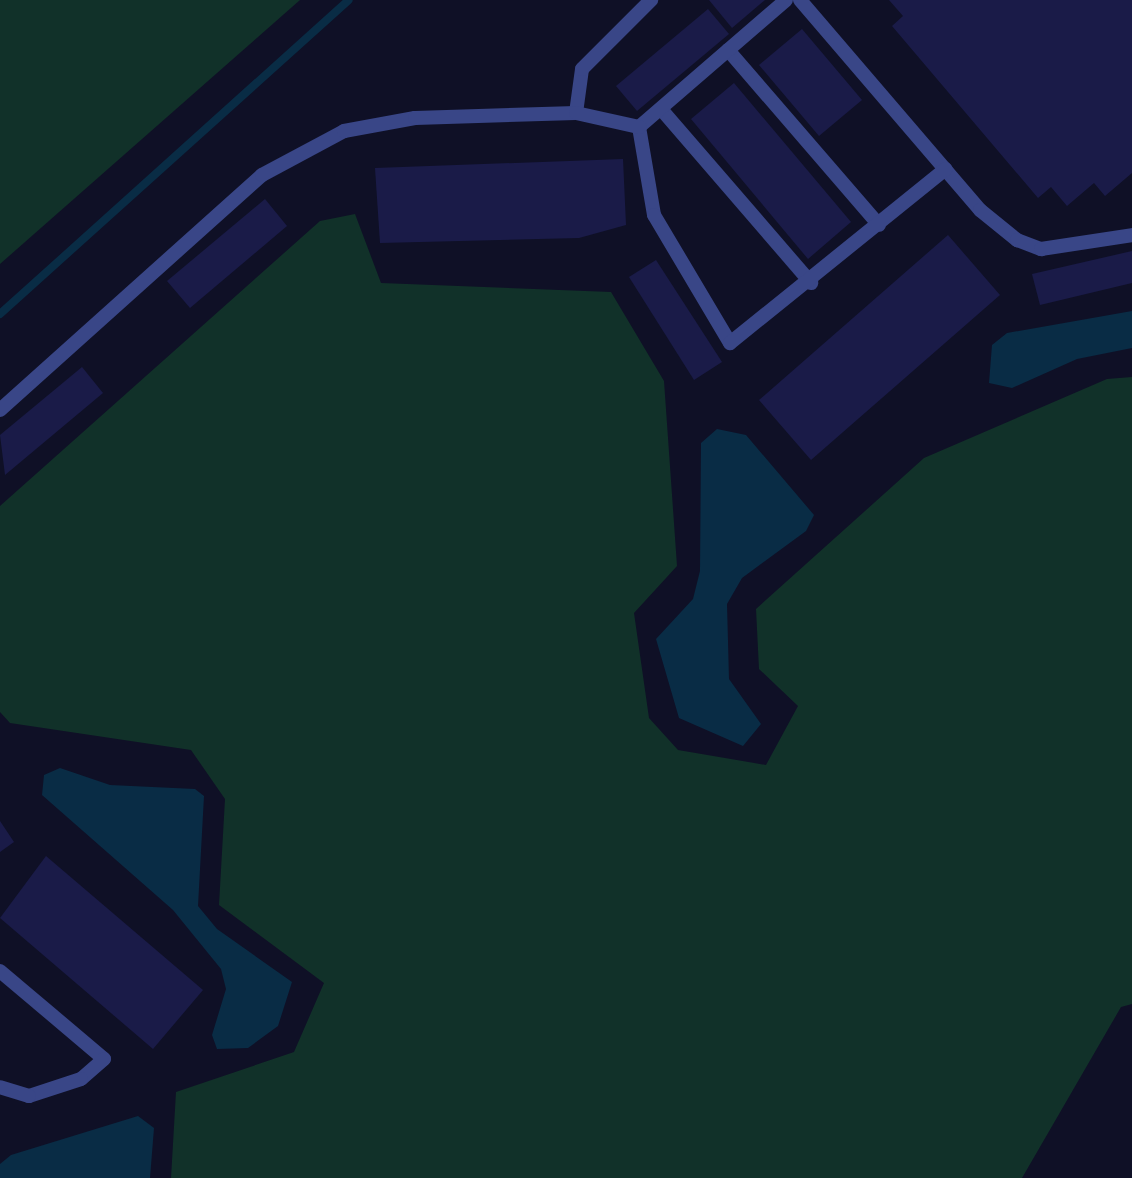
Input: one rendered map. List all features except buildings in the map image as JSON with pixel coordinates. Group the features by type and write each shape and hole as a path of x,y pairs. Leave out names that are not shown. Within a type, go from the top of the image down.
{"lane":[{"path":"576,113 582,69 651,0"},
{"path":"639,127 786,0"},
{"path":"800,0 980,210 1017,240 1041,249 1132,235"},
{"path":"728,50 879,225"},
{"path":"661,109 811,283"},
{"path":"0,410 262,175 344,131 415,118 576,113 639,127"},
{"path":"639,127 654,215 730,343 811,283 946,169"},
{"path":"0,971 104,1059 81,1079 29,1096 0,1087"}],"green space":[{"path":"0,0 300,0 0,264"},
{"path":"355,214 381,283 611,292 664,381 677,566 634,613 649,718 678,750 766,765 798,706 759,669 756,609 924,458 1107,379 1132,377 1132,1004 1121,1007 1022,1178 171,1178 176,1092 294,1052 324,983 219,905 225,799 191,750 10,723 0,712 0,506 320,221"}],"water":[{"path":"1132,311 1132,348 1077,359 1012,388 989,383 992,345 1007,333"},
{"path":"717,429 746,435 814,515 806,531 742,578 727,604 729,679 761,724 743,746 679,718 656,639 693,599 700,571 701,443"},
{"path":"60,768 110,785 195,789 204,796 198,906 217,929 292,982 278,1026 248,1048 217,1049 212,1035 226,989 221,969 173,910 42,795 44,775"},
{"path":"138,1116 154,1128 150,1178 0,1178 0,1164 11,1155"}],"waterway":[{"path":"0,314 349,0"}]}
